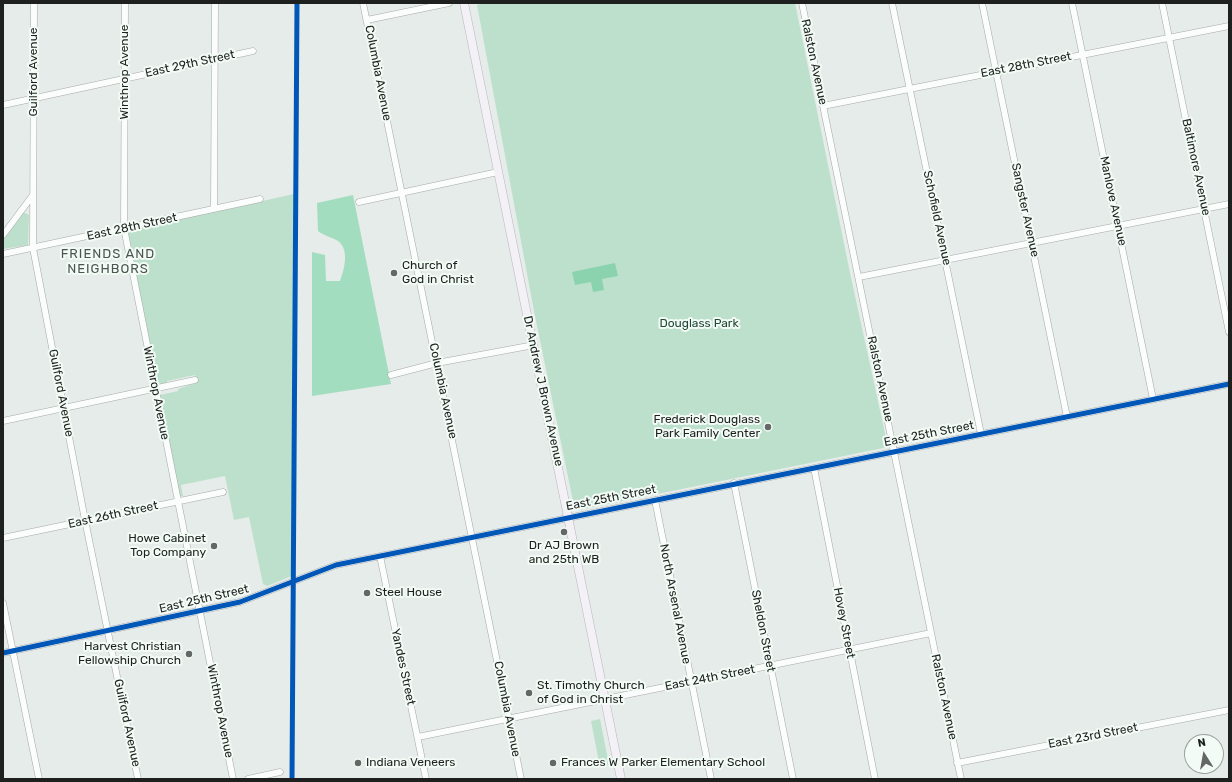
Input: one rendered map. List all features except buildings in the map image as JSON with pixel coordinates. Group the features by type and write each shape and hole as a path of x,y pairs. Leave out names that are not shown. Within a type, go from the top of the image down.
{"main road":[{"name":"Dr Andrew J Brown Avenue","path":"464,3 621,779"}],"street":[{"name":"Guilford Avenue","path":"34,3 33,248 85,520 138,779"},
{"name":"Winthrop Avenue","path":"125,3 124,228 233,779"},
{"path":"214,209 215,3"},
{"name":"Columbia Avenue","path":"363,3 521,779"},
{"path":"367,20 449,3"},
{"name":"Ralston Avenue","path":"802,3 961,779"},
{"name":"Schofield Avenue","path":"892,3 981,434"},
{"name":"Sangster Avenue","path":"982,3 1067,417"},
{"name":"Manlove Avenue","path":"1072,3 1153,399"},
{"name":"Baltimore Avenue","path":"1162,3 1229,332"},
{"name":"East 28th Street","path":"823,106 1229,26"},
{"name":"East 29th Street","path":"3,105 253,51"},
{"path":"358,202 498,172"},
{"path":"3,235 33,194"},
{"name":"East 28th Street","path":"3,254 260,199"},
{"path":"859,278 1229,204"},
{"path":"391,375 437,363 534,345"},
{"path":"3,421 195,380"},
{"name":"East 25th Street","path":"3,653 245,601 330,566 472,536 1229,384"},
{"name":"Hovey Street","path":"814,468 875,779"},
{"name":"Sheldon Street","path":"734,483 793,779"},
{"name":"East 26th Street","path":"3,538 223,492"},
{"name":"North Arsenal Avenue","path":"655,500 710,779"},
{"name":"Yandes Street","path":"380,556 426,779"},
{"path":"3,603 39,779"},
{"name":"East 24th Street","path":"418,737 931,633"},
{"name":"East 23rd Street","path":"958,763 1229,710"},
{"path":"248,779 280,772"}],"green space":[{"name":"Douglass Park","path":"484,3 795,3 850,273 888,447 579,510 574,506 534,311 477,5"},
{"path":"294,194 292,576 267,586 263,584 249,517 234,520 225,476 181,485 183,496 180,496 160,395 178,391 178,389 196,383 195,375 167,381 167,383 161,384 157,382 128,232 130,232 130,230"},
{"path":"23,212 29,215 28,245 3,249 3,239"},
{"path":"600,719 609,765 600,767 591,721"}],"shaded area":[{"path":"353,195 391,384 312,396 312,252 325,255 326,281 340,281 345,260 342,245 338,241 318,231 317,203"},
{"path":"615,263 618,276 602,279 604,290 593,292 591,282 575,285 572,272"}],"cycle path":[{"path":"292,779 297,3"},
{"path":"3,653 240,602 336,565 1229,384"}],"place":[{"name":"Church of God in Christ","path":"394,273"},
{"name":"Frederick Douglass Park Family Center","path":"768,427"},
{"name":"Dr AJ Brown and 25th WB","path":"564,532"},
{"name":"Howe Cabinet Top Company","path":"214,546"},
{"name":"Steel House","path":"367,593"},
{"name":"Harvest Christian Fellowship Church","path":"189,654"},
{"name":"St. Timothy Church of God in Christ","path":"529,693"},
{"name":"Indiana Veneers","path":"358,763"},
{"name":"Frances W Parker Elementary School","path":"553,763"}],"district":[{"name":"FRIENDS AND NEIGHBORS","path":"108,262"}]}
